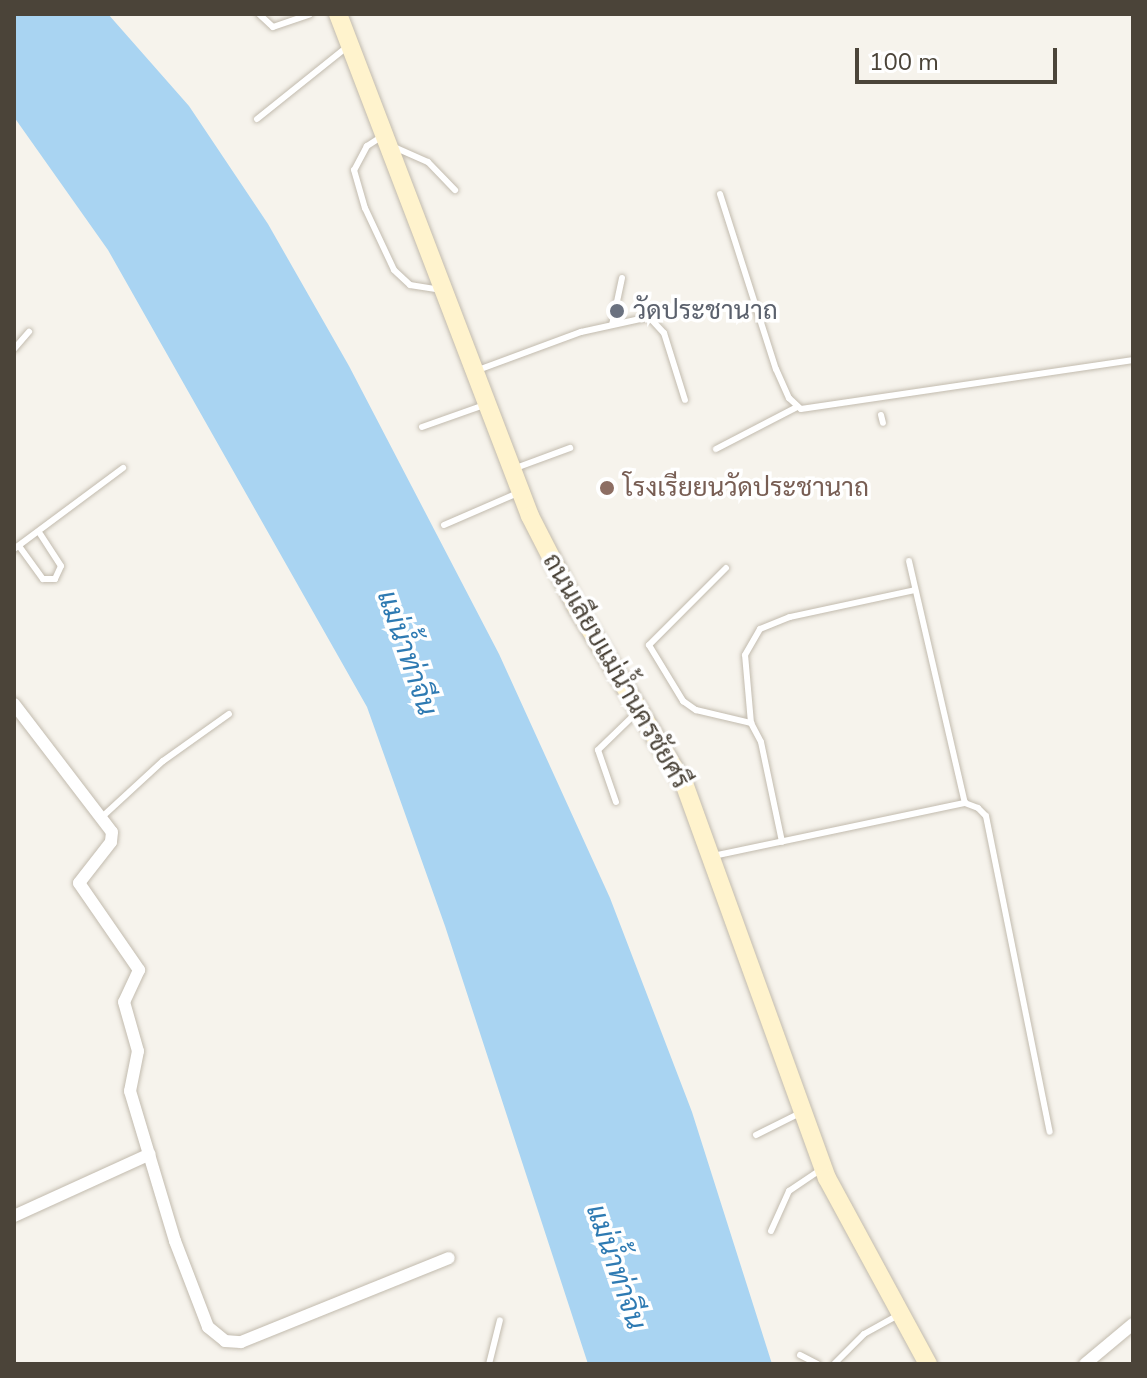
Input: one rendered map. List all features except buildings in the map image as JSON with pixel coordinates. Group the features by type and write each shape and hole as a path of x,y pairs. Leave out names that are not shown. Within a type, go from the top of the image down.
{"main road":[{"name":"ถนนเลียบแม่น้ำนครชัยศรี","path":"338,14 521,492 576,606 685,786 713,856 823,1169 928,1364"}],"street":[{"path":"14,704 112,832 111,842 79,883 139,970 124,1002 138,1051 130,1091 202,1315 225,1341 249,1339 449,1258"},
{"path":"14,1216 150,1154"},
{"path":"1085,1364 1132,1326"}],"lane":[{"path":"259,14 273,27 310,14"},
{"path":"257,119 351,44"},
{"path":"444,291 410,285 394,270 365,208 354,170 357,160 386,140 428,162 455,190"},
{"path":"720,194 776,369 797,407 809,411 1133,360"},
{"path":"612,325 622,278"},
{"path":"475,371 612,325 649,317 659,326 685,400"},
{"path":"14,349 29,332"},
{"path":"422,427 487,404"},
{"path":"716,449 797,407"},
{"path":"881,415 883,423"},
{"path":"512,469 570,448"},
{"path":"40,534 61,566 55,579 43,579 17,548 40,534 123,468"},
{"path":"444,525 521,492"},
{"path":"909,561 965,803"},
{"path":"726,568 649,645 683,701 696,710 751,723"},
{"path":"782,842 761,742 751,723 745,655 760,629 790,617 915,590"},
{"path":"616,802 598,750 641,709"},
{"path":"102,817 163,761 229,714"},
{"path":"713,856 965,803 986,816 1050,1132"},
{"path":"756,1135 801,1112"},
{"path":"771,1231 789,1191 823,1169"},
{"path":"834,1364 864,1334 901,1313"},
{"path":"489,1364 500,1320"},
{"path":"800,1355 818,1364"}],"water":[{"name":"แม่น้ำท่าจีน","path":"14,14 108,14 189,106 268,224 349,366 499,654 610,898 692,1112 772,1364 588,1364 445,926 367,707 108,250 14,117"}],"place":[{"name":"วัดประชานาถ","path":"617,311"},
{"name":"โรงเรียยนวัดประชานาถ","path":"607,488"}]}
